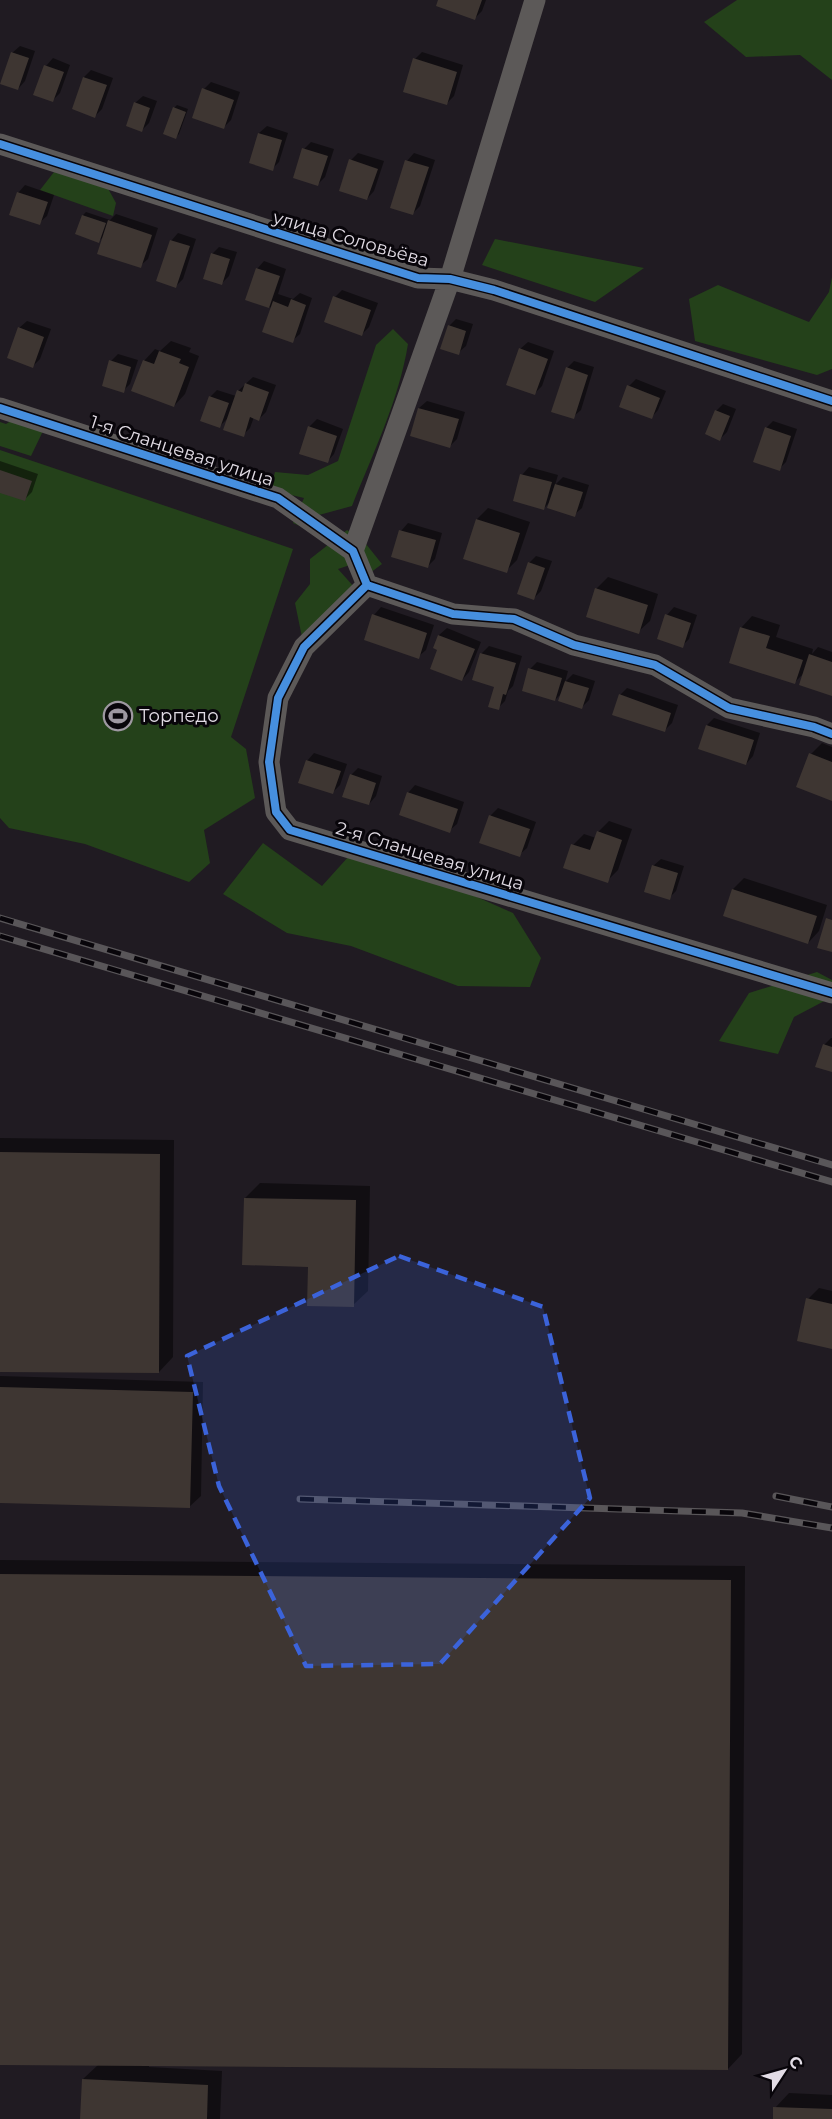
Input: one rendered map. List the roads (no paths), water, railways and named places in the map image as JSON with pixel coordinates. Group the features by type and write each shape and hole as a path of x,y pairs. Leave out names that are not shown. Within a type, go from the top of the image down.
{"street":[{"path":"535,0 450,279 353,551 367,585 453,614 514,620 574,645 655,665 729,708 814,727 832,734"},
{"name":"улица Соловьёва","path":"0,144 418,278 450,279 494,290 832,401"},
{"name":"1-я Сланцевая улица","path":"0,408 278,498 353,551"},
{"name":"2-я Сланцевая улица","path":"367,585 304,647 278,698 269,762 276,812 290,830 832,993"}],"railway":[{"path":"0,918 832,1165"},
{"path":"0,936 832,1182"},
{"path":"776,1496 832,1507"},
{"path":"300,1499 742,1513 832,1528"}],"place":[{"name":"Торпедо","path":"118,716"}]}
